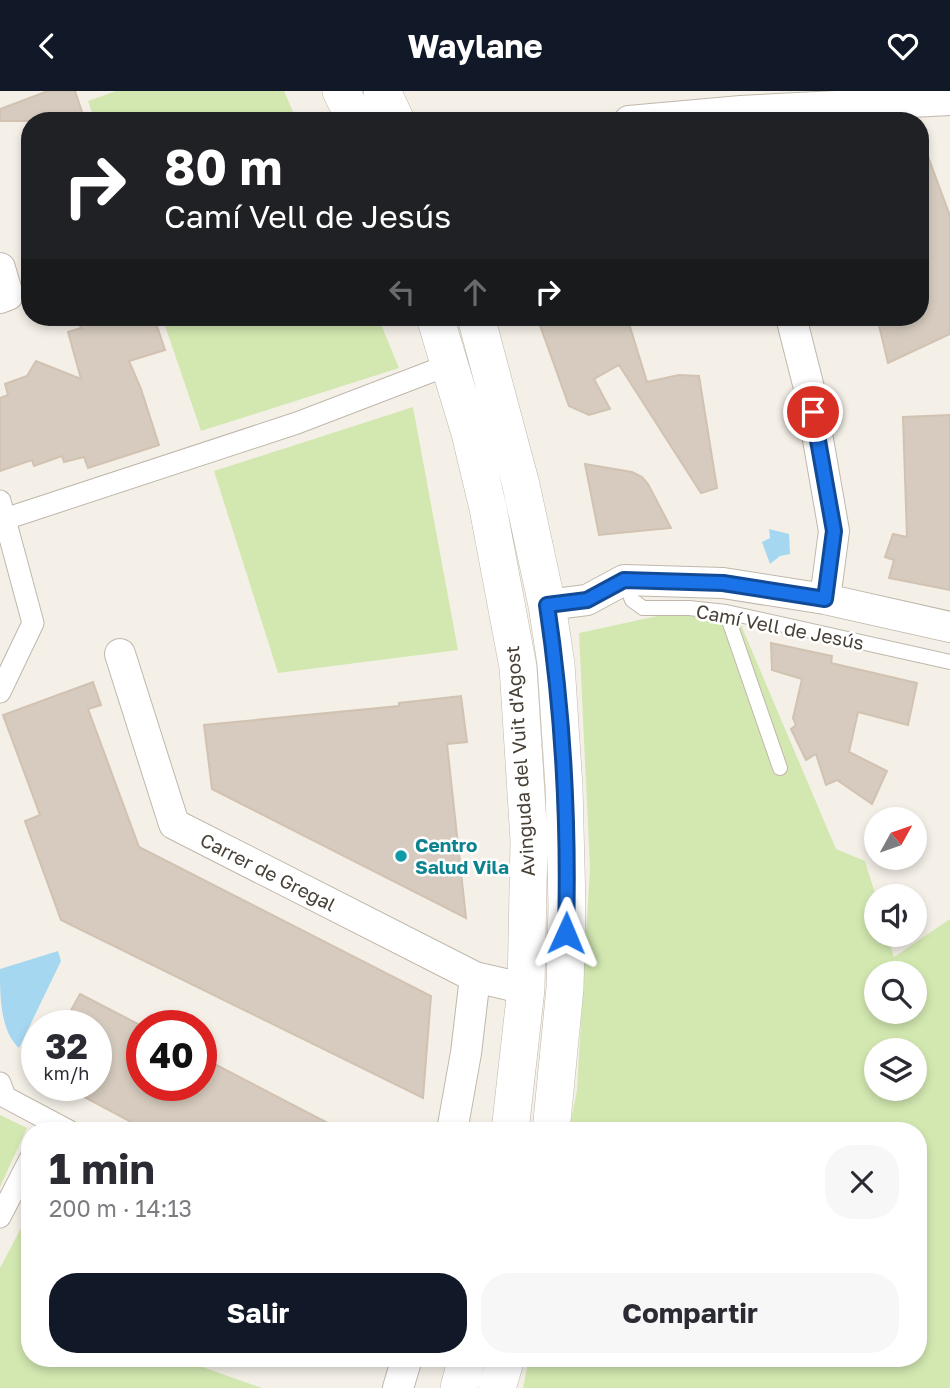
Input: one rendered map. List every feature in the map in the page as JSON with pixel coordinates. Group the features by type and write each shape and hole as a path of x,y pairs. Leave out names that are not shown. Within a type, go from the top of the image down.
{"street":[{"path":"341,91 352,112"},
{"path":"382,91 392,112"},
{"path":"700,112 740,107 950,100"},
{"path":"0,268 8,295 0,297"},
{"name":"Avinguda del Vuit d'Agost","path":"438,326 470,433 488,508 518,667 529,840 526,989 511,1122"},
{"name":"Avinguda del Vuit d'Agost","path":"477,326 521,485 547,605 556,664 564,787 567,906 565,988 552,1122"},
{"path":"793,326 809,388 834,531 825,599"},
{"path":"0,692 33,624 2,510 285,427 451,364"},
{"path":"547,605 587,600 624,580"},
{"name":"Camí Vell de Jesús","path":"624,580 723,583 825,599 950,627"},
{"name":"Carrer de Gregal","path":"120,654 174,824 475,977 526,989"},
{"path":"454,1122 466,1053 475,977"},
{"path":"0,1083 5,1097 41,1122"},
{"path":"0,1217 21,1176"},
{"path":"398,1388 404,1367"},
{"path":"459,1388 465,1367"},
{"path":"497,1388 503,1367"}],"lane":[{"name":"Camí Vell de Jesús","path":"624,580 632,600 643,608 689,608 726,612 950,662"},
{"path":"726,612 780,768"}],"green space":[{"path":"116,91 284,91 293,112 92,112 88,101"},
{"path":"165,326 382,326 399,368 201,431"},
{"path":"413,407 458,650 278,673 214,471"},
{"path":"676,612 741,625 836,849 864,861 864,870 868,870 872,884 864,884 864,947 891,947 894,957 909,947 927,947 927,935 950,919 950,1388 523,1388 527,1367 927,1367 927,1122 571,1122 577,1090 590,868 579,633"},
{"path":"0,1115 21,1125 21,1141 0,1187"},
{"path":"21,1228 21,1367 202,1367 262,1388 0,1388 0,1268"}],"water":[{"path":"769,529 789,534 790,554 780,556 770,564 762,542 770,538"},
{"path":"58,951 61,961 37,1010 21,1010 19,1048 5,1022 0,969"}],"building":[{"path":"48,91 75,91 82,112 21,112 21,121 0,121 0,109"},
{"path":"929,159 950,216 950,334 888,363 879,326 929,326"},
{"path":"80,326 157,326 165,350 129,361 159,445 88,468 84,457 64,462 62,456 34,466 32,460 0,471 0,398 8,395 5,384 27,376 36,361 81,379 68,332 81,328"},
{"path":"540,326 630,326 647,382 679,375 699,376 717,488 701,493 619,365 594,379 610,409 589,415 569,406"},
{"path":"950,415 950,590 889,578 894,560 885,557 893,534 907,537 903,417"},
{"path":"585,464 632,472 642,477 671,528 599,535"},
{"path":"771,643 832,656 831,663 917,683 908,725 858,712 849,752 887,771 872,804 837,780 826,785 816,754 806,760 791,729 796,725 793,718 802,679 772,670"},
{"path":"93,682 101,705 88,709 139,847 431,996 423,1098 61,920 25,821 40,815 3,715"},
{"name":"Centro Salud Vila","path":"461,696 467,742 447,744 466,918 212,789 204,725 399,706 399,703"},
{"path":"80,994 111,1010 71,1010"},
{"path":"112,1011 126,1018 126,1101 217,1101 217,1065 326,1122 131,1122 92,1101 112,1101"}],"place":[{"name":"Centro Salud Vila","path":"401,856"}],"route":[{"path":"566,933 564,787 556,664 547,605 587,600 624,580 723,583 825,599 834,531 813,412"}]}
